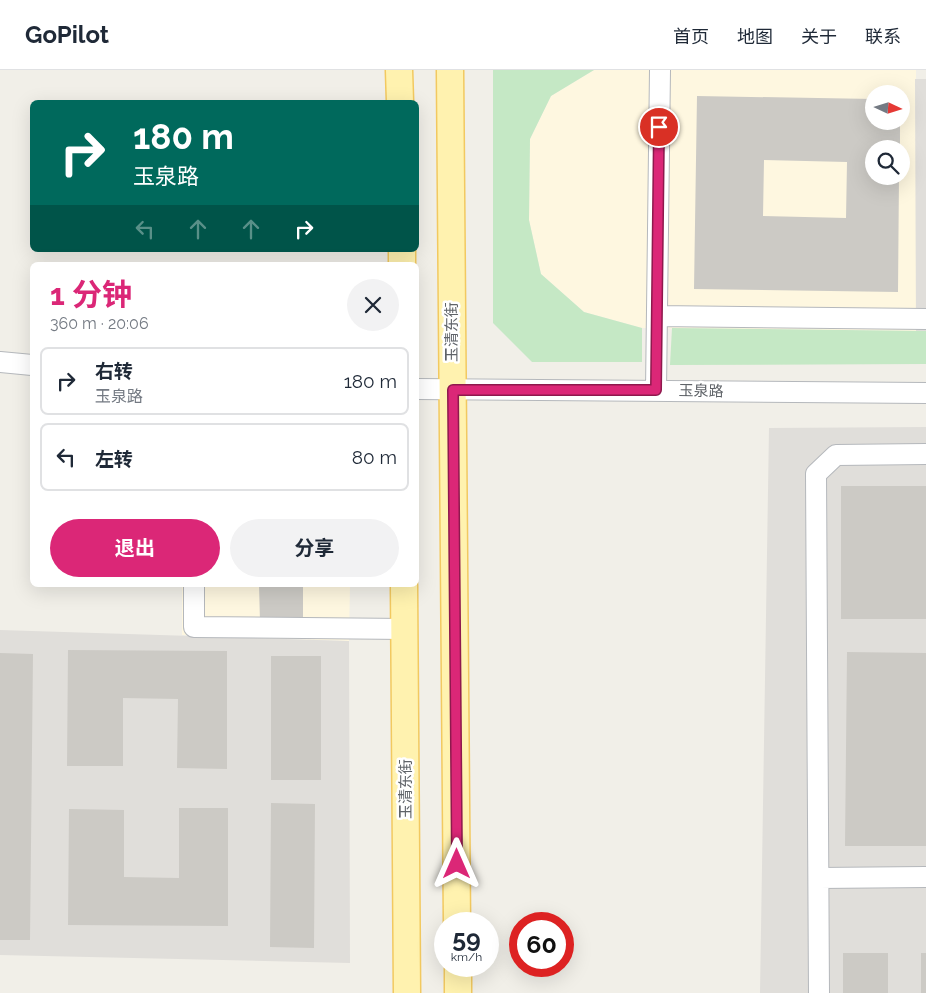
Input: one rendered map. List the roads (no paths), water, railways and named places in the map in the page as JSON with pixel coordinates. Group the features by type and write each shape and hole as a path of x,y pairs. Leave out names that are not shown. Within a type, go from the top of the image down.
{"main road":[{"path":"399,70 400,100"},
{"name":"玉清东街","path":"450,70 457,912"},
{"name":"玉清东街","path":"404,587 407,993"},
{"path":"458,977 458,993"}],"street":[{"path":"656,390 660,70"},
{"path":"657,316 926,319"},
{"path":"0,362 30,365"},
{"name":"玉泉路","path":"419,389 926,392"},
{"path":"820,993 816,474 836,455 926,454"},
{"path":"194,587 194,627 405,629"},
{"path":"819,878 926,877"}]}
